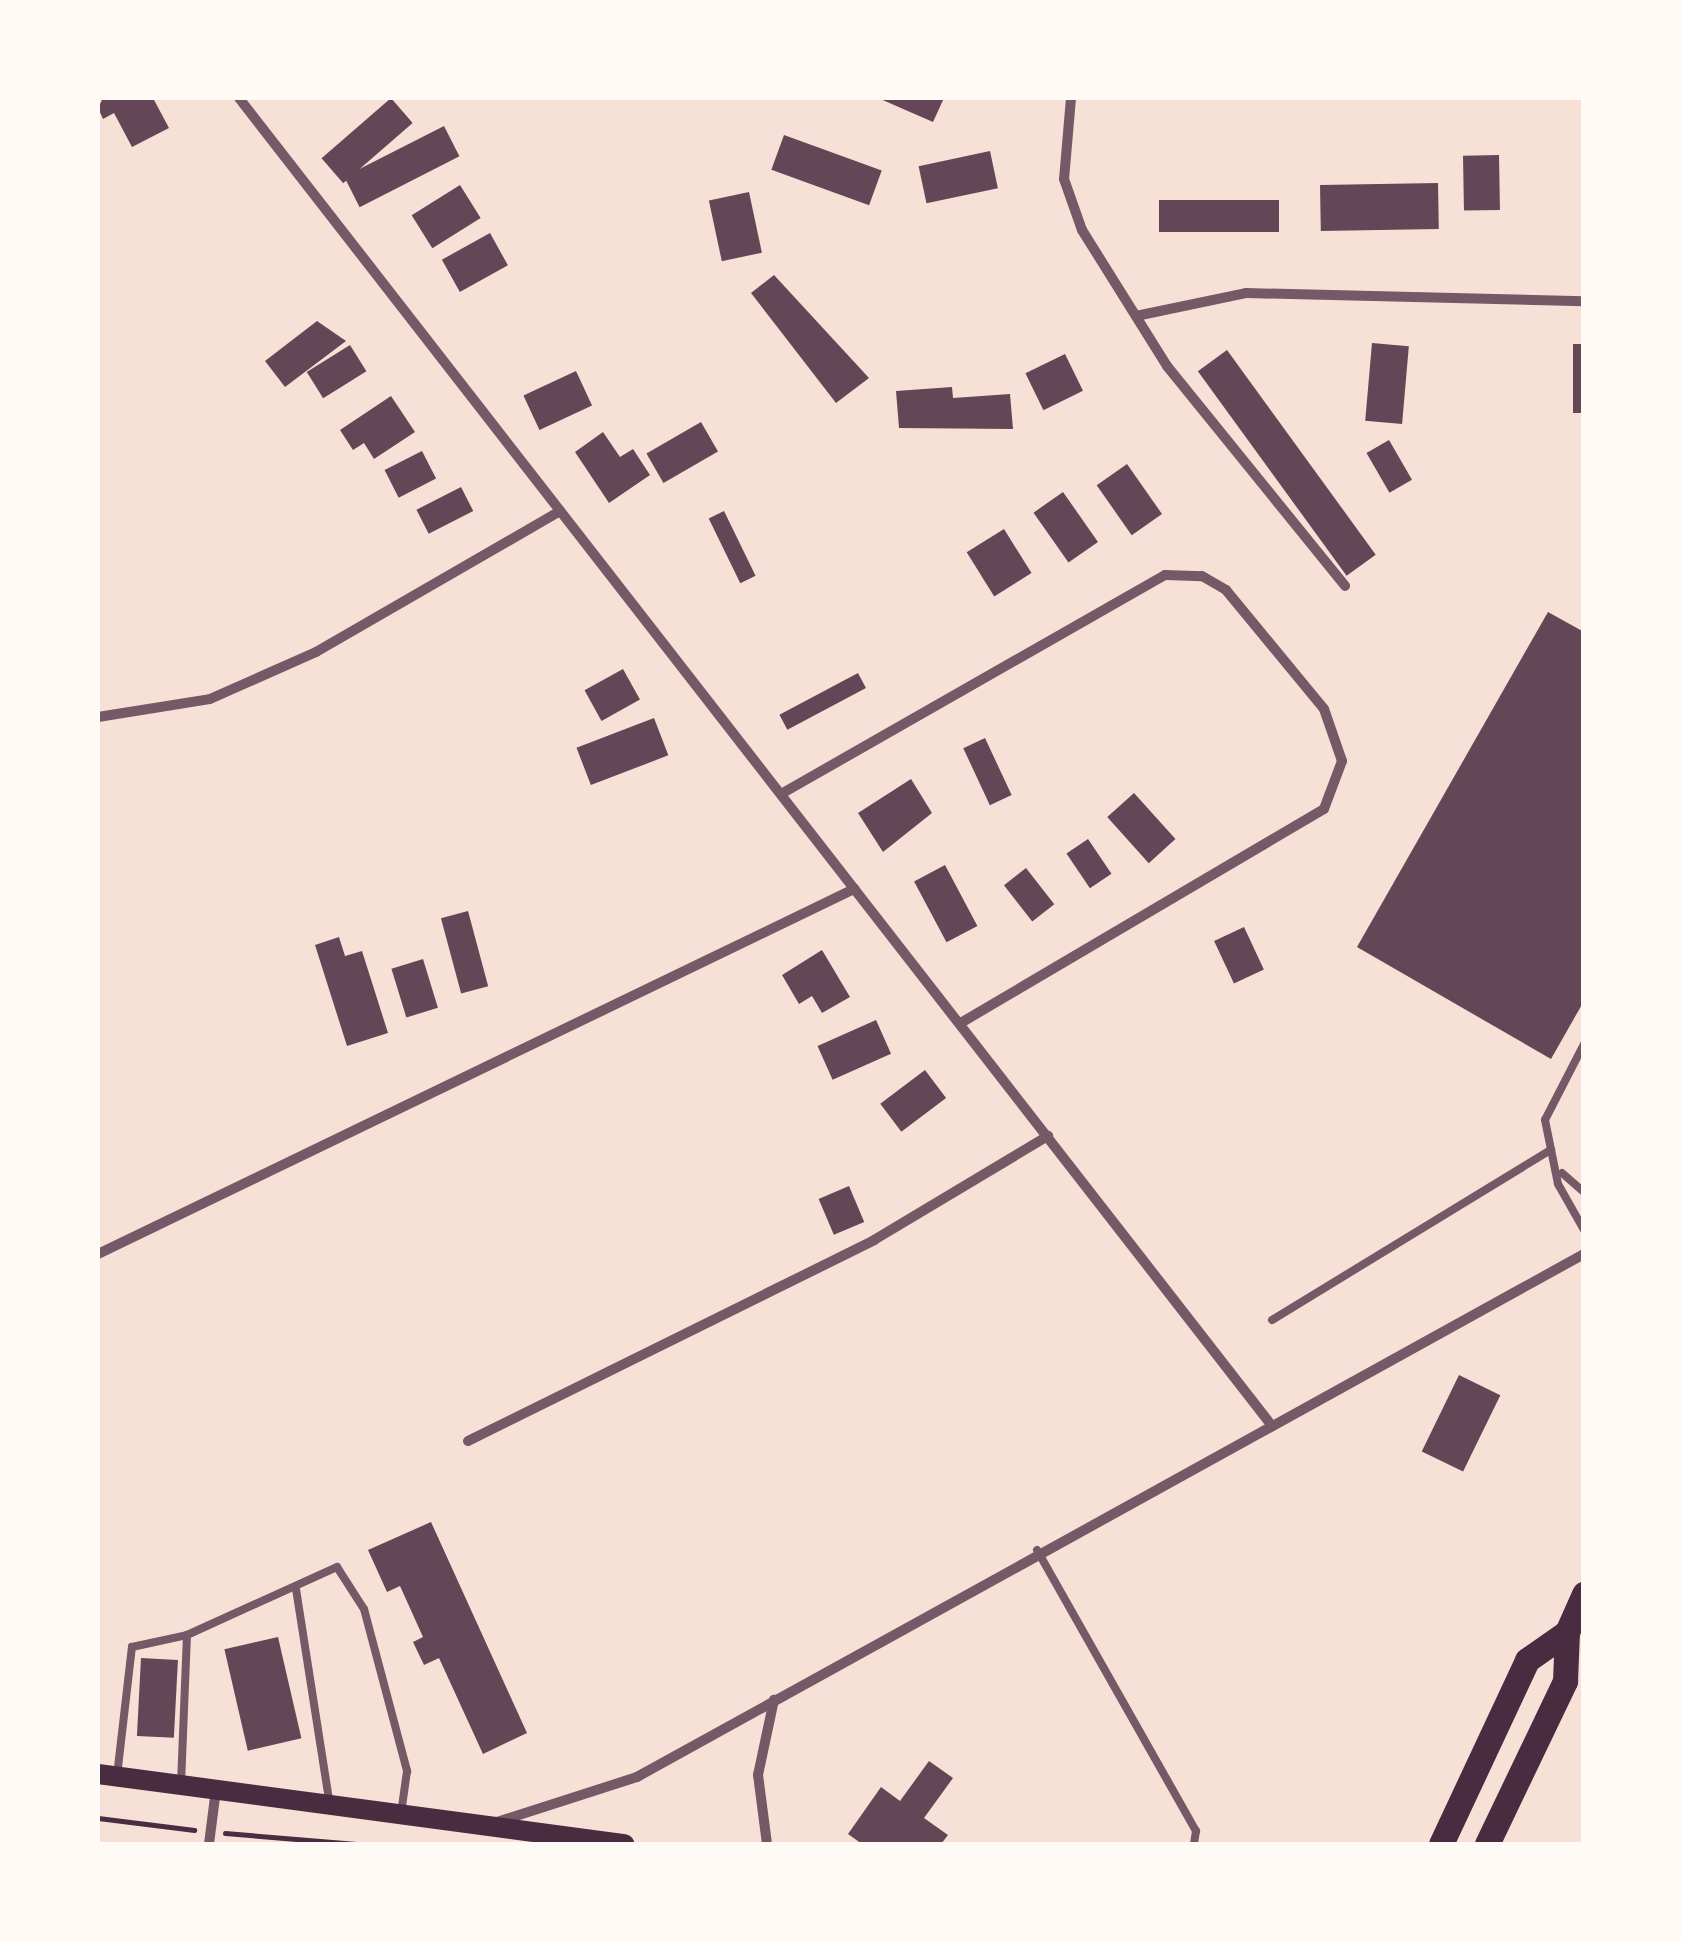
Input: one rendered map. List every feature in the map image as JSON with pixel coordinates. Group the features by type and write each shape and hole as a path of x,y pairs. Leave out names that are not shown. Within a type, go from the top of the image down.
{"main road":[{"path":"1487,1844 1564,1681 1567,1632 1584,1594"},
{"path":"1441,1844 1528,1660 1567,1632"},
{"path":"107,1775 402,1808 624,1844"}],"street":[{"path":"240,98 854,889 963,1022 1269,1422"},
{"path":"1071,98 1062,143 1074,214 1136,316 1345,586"},
{"path":"1136,316 1246,293 1584,301"},
{"path":"98,717 210,700 316,652 560,511"},
{"path":"782,794 1166,575 1210,579 1272,647 1336,734 1341,779 1324,809 1282,838 963,1022"},
{"path":"98,1254 854,889"},
{"path":"468,1440 874,1240 1048,1136"},
{"path":"496,1822 611,1789 1269,1422 1584,1254"},
{"path":"767,1844 758,1776 774,1700"},
{"path":"210,1844 216,1788"}],"lane":[{"path":"1584,1044 1545,1120 1551,1150 1562,1172 1584,1192"},
{"path":"1272,1320 1551,1150"},
{"path":"1562,1172 1558,1184 1584,1230"},
{"path":"1037,1550 1196,1830 1194,1844"},
{"path":"107,1775 132,1648 187,1635 296,1589 337,1567 364,1609 407,1771 402,1808"},
{"path":"296,1589 329,1800"},
{"path":"180,1784 187,1635"}],"building":[{"path":"103,98 153,98 169,128 132,147 114,113 103,119 98,108"},
{"path":"391,98 413,123 343,183 322,158"},
{"path":"878,98 944,98 933,122"},
{"path":"444,126 459,156 360,207 344,177"},
{"path":"784,135 882,171 869,205 771,170"},
{"path":"990,151 998,188 926,203 919,166"},
{"path":"1499,155 1500,210 1464,211 1463,156"},
{"path":"1438,183 1439,229 1321,231 1320,185"},
{"path":"460,185 481,218 432,248 412,215"},
{"path":"749,192 762,253 722,261 709,201"},
{"path":"1159,200 1279,200 1279,232 1159,232"},
{"path":"490,233 508,265 460,292 442,260"},
{"path":"774,275 869,378 836,403 751,293"},
{"path":"317,321 346,341 285,387 265,361"},
{"path":"1372,343 1409,346 1402,424 1365,421"},
{"path":"1573,344 1584,344 1584,413 1573,413"},
{"path":"350,345 366,371 323,398 307,372"},
{"path":"1227,350 1376,555 1347,576 1198,371"},
{"path":"1065,354 1083,391 1043,410 1025,373"},
{"path":"576,371 592,405 539,430 523,396"},
{"path":"952,387 953,398 1010,394 1013,429 899,428 896,391"},
{"path":"391,396 415,432 374,459 364,443 353,450 340,430"},
{"path":"701,422 718,451 663,483 646,454"},
{"path":"603,432 620,457 633,449 650,475 609,503 575,452"},
{"path":"1389,440 1412,480 1389,493 1366,453"},
{"path":"422,451 436,479 399,498 385,470"},
{"path":"1127,464 1162,514 1132,535 1097,485"},
{"path":"461,487 473,511 429,534 416,510"},
{"path":"1063,492 1098,542 1068,563 1034,513"},
{"path":"724,511 756,576 740,583 709,518"},
{"path":"1004,529 1032,573 994,596 967,552"},
{"path":"1548,612 1584,632 1584,1001 1551,1059 1357,947"},
{"path":"623,669 640,700 601,721 585,690"},
{"path":"858,673 866,688 787,730 779,715"},
{"path":"654,718 668,755 591,785 577,748"},
{"path":"985,738 1012,795 990,805 963,748"},
{"path":"911,779 932,813 883,852 858,813"},
{"path":"1134,793 1175,839 1149,863 1107,817"},
{"path":"1088,839 1111,874 1090,888 1066,854"},
{"path":"945,865 977,926 946,942 914,881"},
{"path":"1026,868 1054,904 1032,921 1004,885"},
{"path":"468,911 488,986 461,994 441,918"},
{"path":"1244,927 1264,970 1234,984 1214,941"},
{"path":"339,937 345,956 362,951 388,1033 347,1046 315,945"},
{"path":"822,950 850,997 822,1013 812,996 799,1004 782,975"},
{"path":"423,959 438,1008 406,1017 391,969"},
{"path":"876,1020 891,1054 833,1080 818,1046"},
{"path":"925,1070 946,1098 901,1132 880,1104"},
{"path":"849,1186 864,1222 834,1235 819,1199"},
{"path":"1459,1375 1500,1395 1463,1472 1422,1451"},
{"path":"431,1522 527,1733 483,1754 439,1658 424,1665 413,1642 423,1637 400,1586 387,1592 368,1550"},
{"path":"278,1637 301,1738 248,1751 224,1649"},
{"path":"141,1658 178,1660 174,1738 137,1736"},
{"path":"929,1761 953,1778 924,1818 948,1835 941,1844 862,1844 848,1834 881,1787 900,1801"}]}
